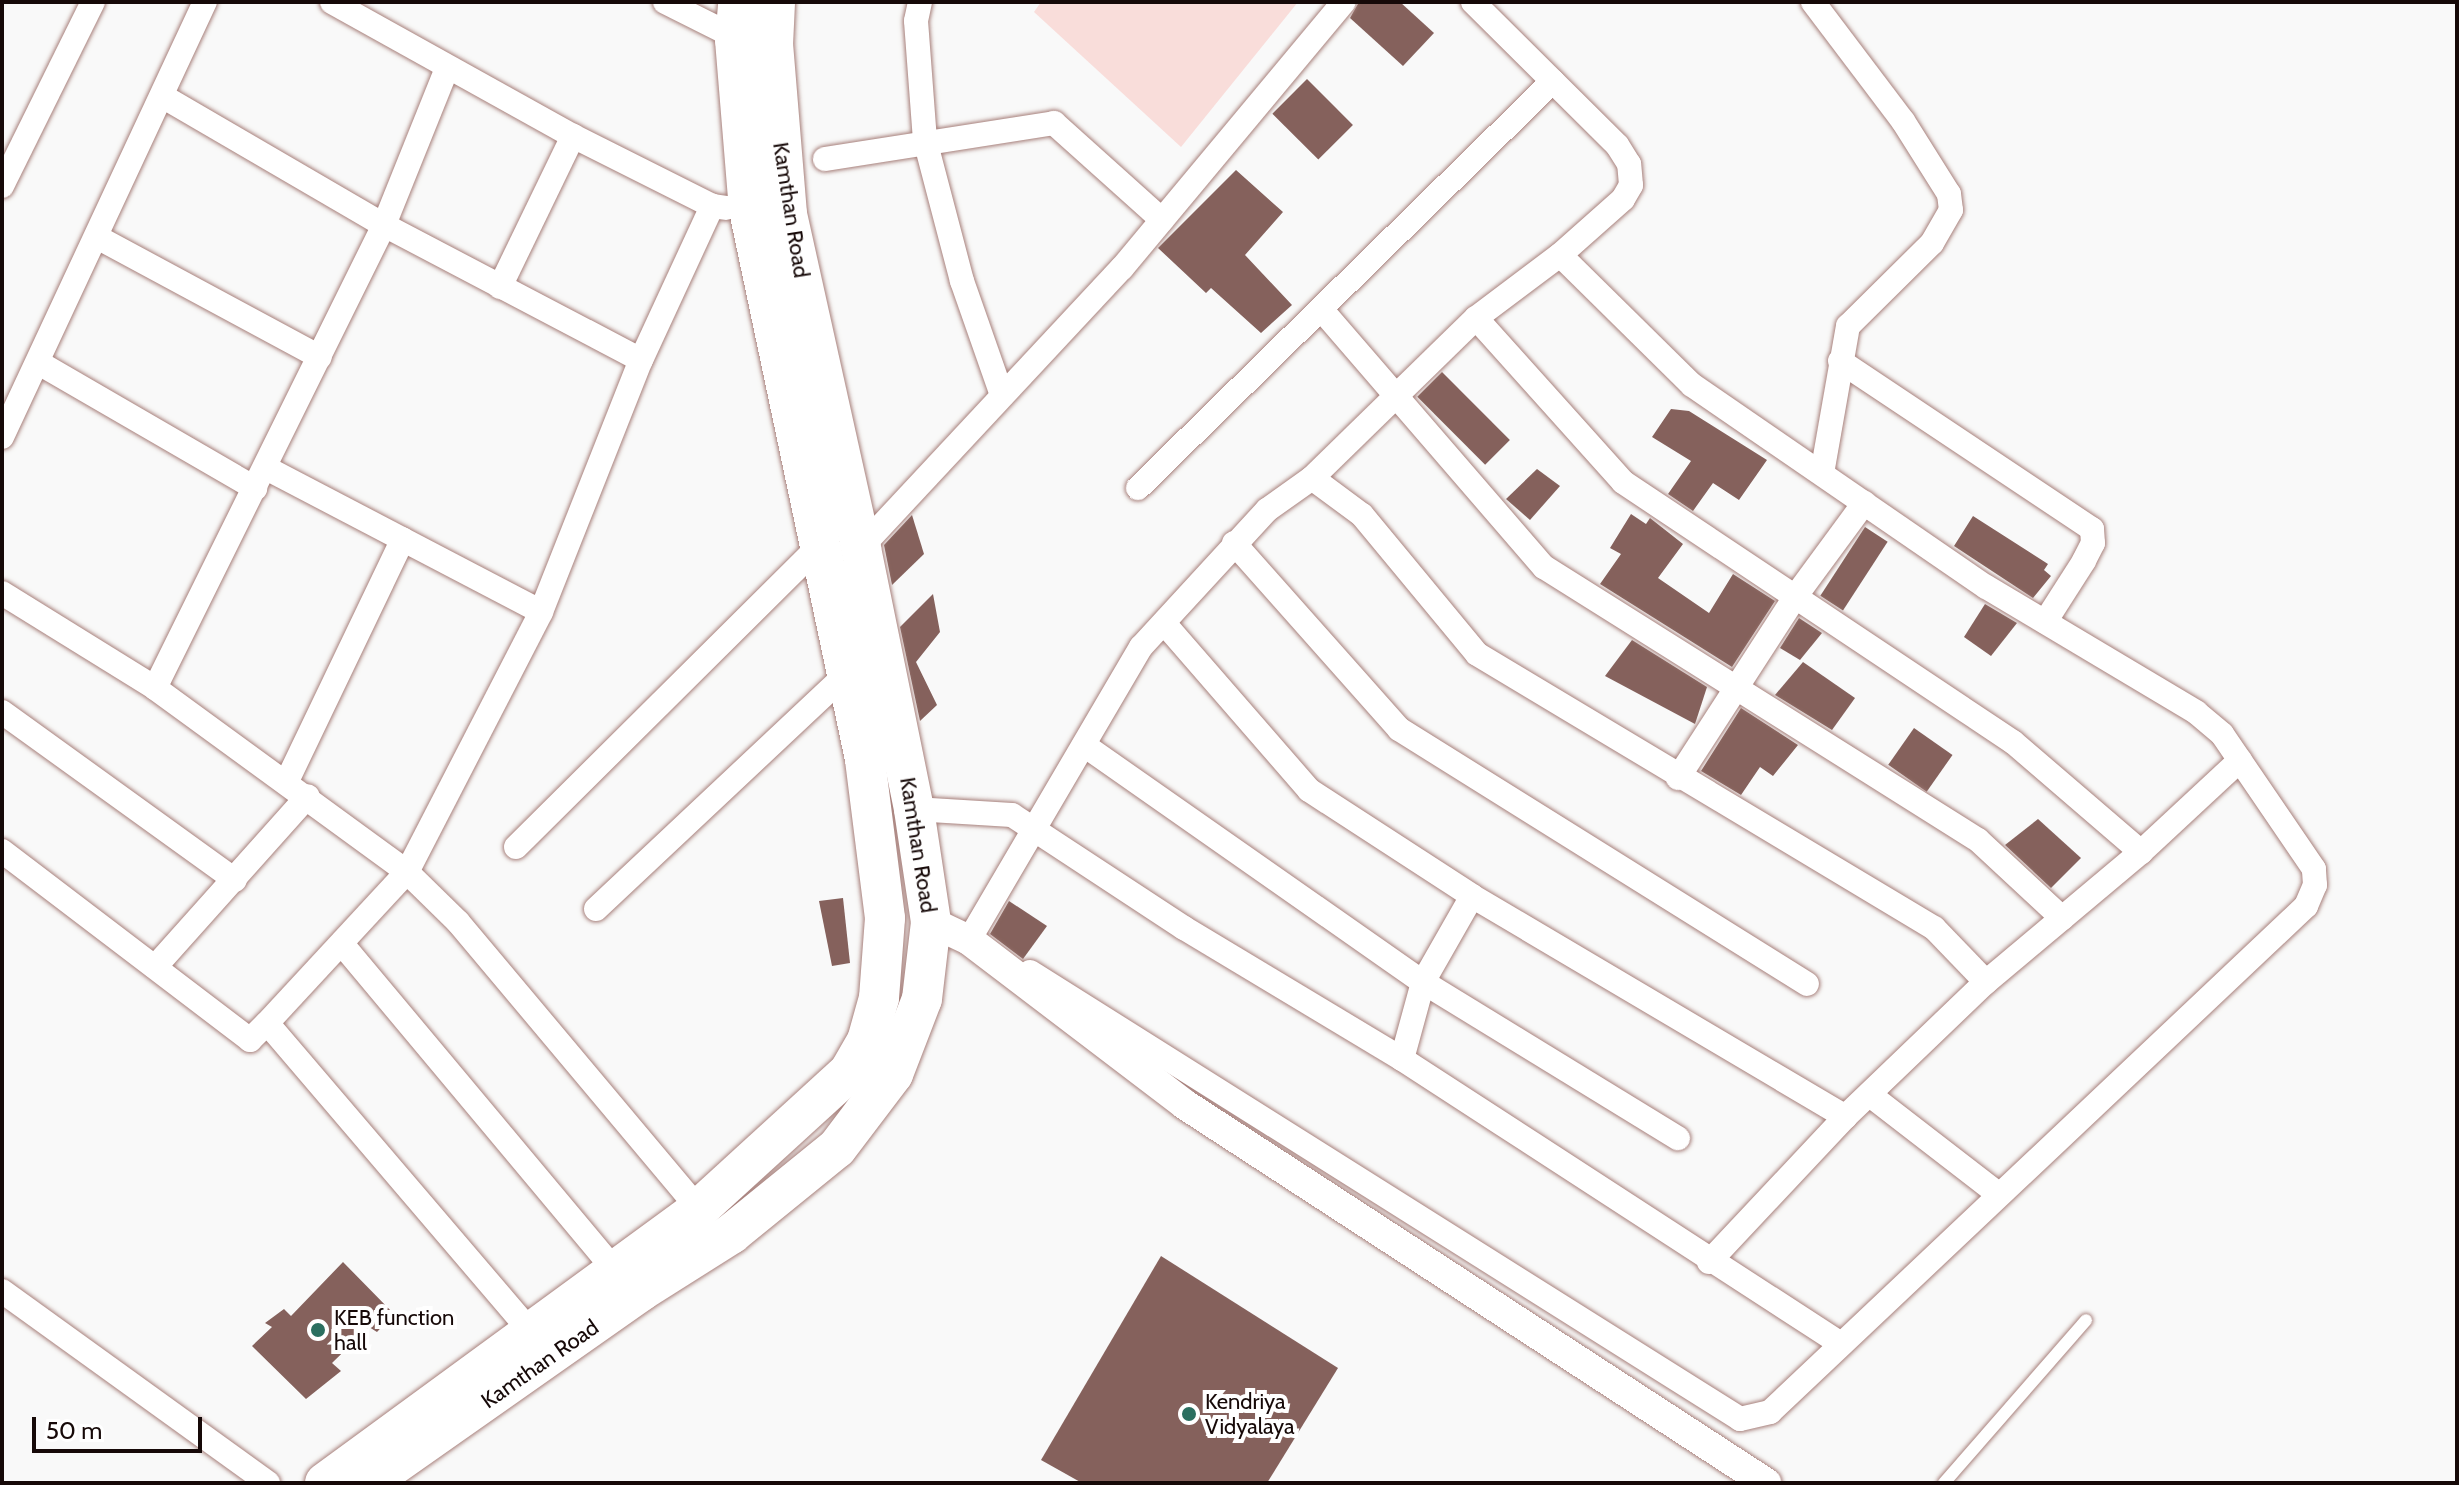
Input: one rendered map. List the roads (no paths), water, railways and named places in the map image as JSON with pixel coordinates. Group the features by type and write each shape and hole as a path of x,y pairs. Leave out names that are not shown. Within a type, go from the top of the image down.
{"main road":[{"name":"Kamthan Road","path":"368,1483 641,1291 731,1234 837,1148 893,1074 922,999 931,922 914,809 861,548 749,210 773,45 775,2"},
{"name":"Kamthan Road","path":"325,1483 699,1209 849,1072 867,1041 879,998 885,918 865,759 749,210 736,21"},
{"path":"879,998 922,999"}],"street":[{"path":"2,186 93,2"},
{"path":"2,437 205,2"},
{"path":"2,851 250,1040 407,872 541,612 641,360 749,210 573,136 332,2"},
{"path":"665,2 736,21 773,45"},
{"path":"920,2 916,21 925,140 962,281 1002,395"},
{"path":"827,586 1162,220 1344,2"},
{"path":"970,938 1141,647 1234,543 1291,489 1312,478 1476,318 1560,255 1631,185 1629,164 1617,145 1473,2"},
{"path":"1813,2 1903,121 1949,194 1951,210 1932,243 1858,312 1848,326 1822,473"},
{"path":"155,688 384,225 447,68"},
{"path":"1138,488 1553,81"},
{"path":"162,96 384,225 641,360"},
{"path":"825,159 925,140 1054,123 1162,220"},
{"path":"500,287 573,136"},
{"path":"97,237 320,357"},
{"path":"931,922 970,938 1740,1419 1770,1412 2306,906 2315,885 2314,869 2222,734 2196,712 2045,622 1864,503 1684,378 1560,255"},
{"path":"1321,309 1544,567 1734,691 1978,840 2062,918"},
{"path":"1476,318 1623,482 2013,742 2141,852"},
{"path":"1840,361 2092,529 2093,543 2084,561 2045,622"},
{"path":"39,363 260,478 403,539 541,612"},
{"path":"1312,478 1362,515 1477,654 1678,778 1934,928 1986,982"},
{"path":"1678,778 1795,597 1864,503"},
{"path":"287,781 403,539"},
{"path":"1234,543 1399,729 1807,984"},
{"path":"516,847 819,546"},
{"path":"6,604 155,688 308,796 407,872 458,922 699,1209"},
{"path":"1164,623 1309,790 1472,896 1845,1117"},
{"path":"596,909 846,674"},
{"path":"2,712 235,880"},
{"path":"1084,745 1423,982 1678,1138"},
{"path":"1709,1262 1845,1117 1986,982 2141,852 2240,760"},
{"path":"155,967 308,796"},
{"path":"914,809 1012,815 1184,928 1402,1059 1709,1262 1841,1344"},
{"path":"1402,1059 1423,982 1472,896"},
{"path":"970,938 1184,1104 1766,1483"},
{"path":"342,944 615,1270"},
{"path":"267,1023 531,1332"},
{"path":"1870,1095 1998,1194"},
{"path":"2,1291 268,1483"}],"lane":[{"path":"1945,1483 2086,1320"}],"place":[{"name":"KEB function hall","path":"318,1330"},
{"name":"Kendriya Vidyalaya","path":"1189,1414"}]}
